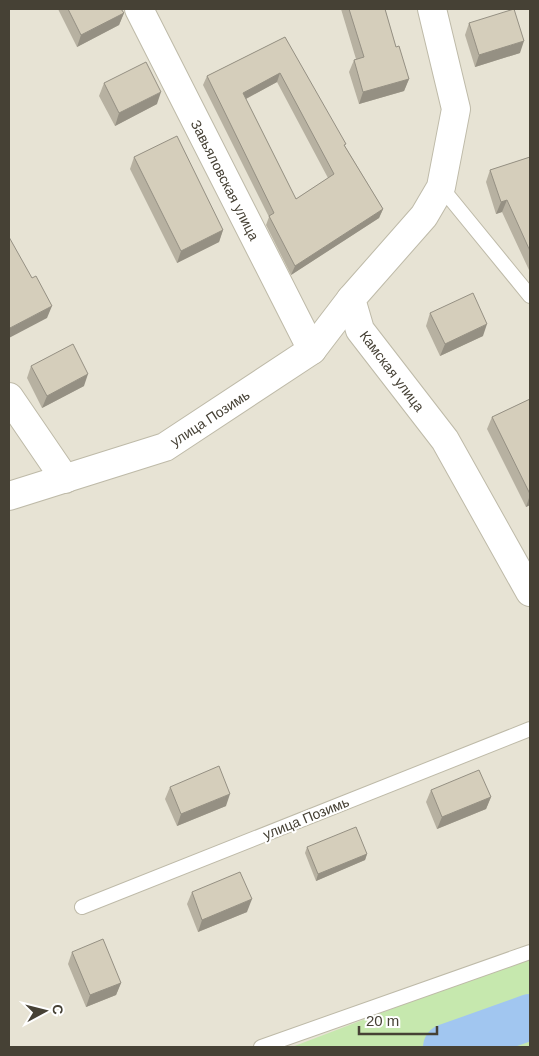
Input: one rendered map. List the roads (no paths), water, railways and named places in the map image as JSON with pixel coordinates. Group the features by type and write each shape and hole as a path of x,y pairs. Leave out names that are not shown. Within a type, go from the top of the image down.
{"street":[{"name":"Завьяловская улица","path":"139,9 312,350"},
{"path":"351,299 424,216 440,187 456,109 432,9"},
{"name":"улица Позимь","path":"9,496 165,447 312,350 351,299"},
{"name":"Камская улица","path":"351,299 360,330 445,440 530,592"},
{"path":"9,397 65,479"}],"lane":[{"path":"440,187 530,296"},
{"name":"улица Позимь","path":"82,907 530,729"},
{"path":"260,1047 530,952"}],"waterway":[{"path":"446,1047 530,1017"}]}
